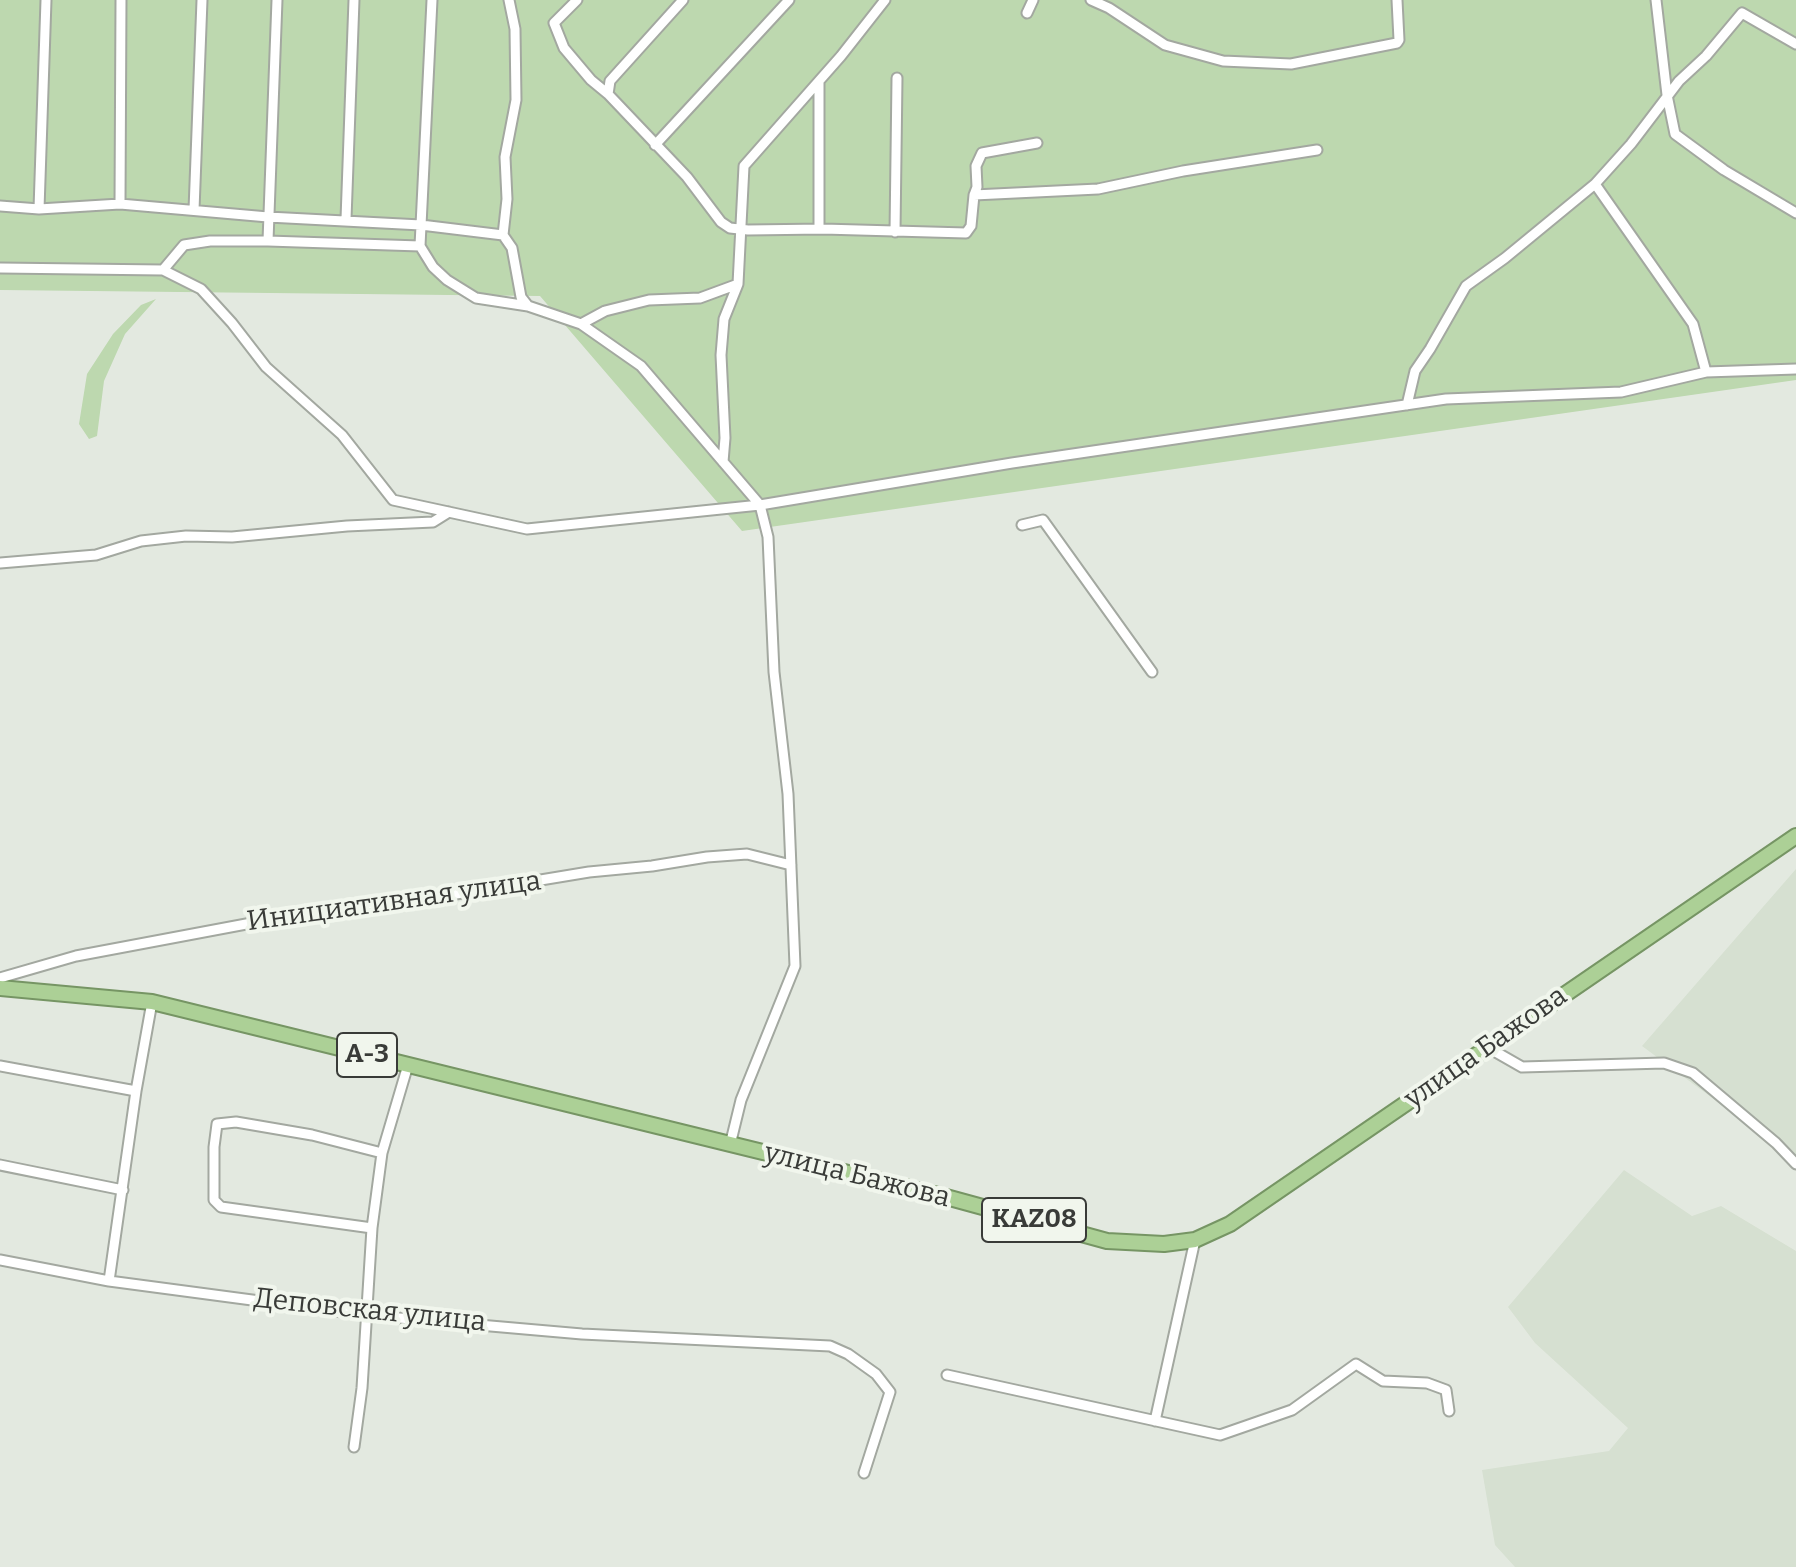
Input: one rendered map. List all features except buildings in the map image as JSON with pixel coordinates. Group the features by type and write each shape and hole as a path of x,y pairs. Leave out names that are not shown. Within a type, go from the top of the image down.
{"highway":[{"name":"улица Бажова","path":"0,988 152,1002 946,1197 1107,1241 1164,1244 1195,1240 1230,1224 1796,836"}],"street":[{"path":"39,209 46,0"},
{"path":"120,204 121,0"},
{"path":"194,210 202,0"},
{"path":"268,241 277,0"},
{"path":"346,219 354,0"},
{"path":"432,0 420,246 440,273 476,298 528,306 581,324 641,366 760,505 768,537 774,672 788,794 795,966 741,1100 730,1145"},
{"path":"509,0 515,29 516,100 505,157 507,199 503,235 512,248 521,297 528,306"},
{"path":"577,0 554,23 564,48 591,80 687,177 721,222 740,229 966,233 971,226 977,187 976,166 982,153 1037,143"},
{"path":"608,94 610,81 683,0"},
{"path":"655,145 789,0"},
{"path":"723,462 722,343 724,319 738,284 744,166 819,83 885,0"},
{"path":"1027,13 1033,0"},
{"path":"1091,0 1109,8 1165,45 1223,61 1291,64 1397,43 1397,0"},
{"path":"1656,0 1667,95 1675,134 1724,170 1796,213"},
{"path":"1407,405 1415,371 1466,286 1595,184 1631,144 1667,95 1706,56 1742,13 1796,44"},
{"path":"895,232 897,78"},
{"path":"819,83 819,229"},
{"path":"974,195 1098,189 1197,168 1317,150"},
{"path":"1595,184 1693,324 1706,372"},
{"path":"0,206 39,209 120,204 268,217 421,225 503,235"},
{"path":"163,270 184,245 210,241 420,246"},
{"path":"0,268 163,270 201,289 266,367 342,435 393,500 527,529 760,505 1012,463 1446,399 1621,392 1706,372 1796,369"},
{"path":"581,324 605,311 649,300 700,298 738,284"},
{"path":"0,563 96,555 141,541 186,536 232,537 347,526 433,522 449,512"},
{"path":"1022,525 1043,520 1152,672"},
{"name":"Инициативная улица","path":"0,978 76,956 326,909 450,895 589,872 707,857 747,854 791,865"},
{"path":"109,1281 152,1002"},
{"path":"1487,1047 1522,1067 1664,1063 1693,1073 1776,1143 1796,1164"},
{"path":"354,1447 362,1388 372,1228 382,1153 408,1065"},
{"path":"0,1066 136,1091"},
{"path":"372,1228 221,1207 214,1200 217,1124 236,1122 312,1135 382,1153"},
{"path":"0,1165 123,1190"},
{"path":"1155,1421 1195,1240"},
{"name":"Деповская улица","path":"0,1260 109,1281 365,1315 582,1334 830,1346 848,1354 876,1374 890,1392 864,1473"},
{"path":"947,1375 1220,1435 1292,1410 1356,1364 1383,1381 1427,1383 1446,1390 1449,1411"}],"shaded area":[{"path":"1796,869 1796,1160 1642,1046"},
{"path":"1624,1170 1692,1216 1721,1206 1796,1251 1796,1567 1515,1567 1495,1545 1482,1470 1609,1451 1628,1428 1535,1343 1508,1307"}],"green space":[{"path":"0,0 1796,0 1796,380 742,531 540,296 0,290"},
{"path":"156,299 125,334 104,381 97,436 89,439 79,424 87,374 113,334 141,305"}]}
